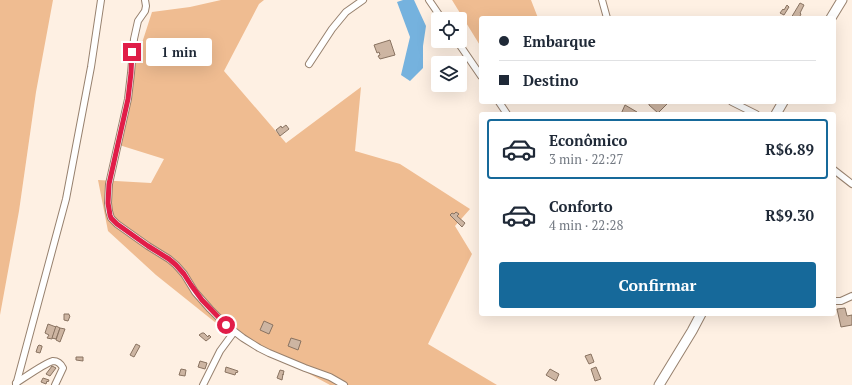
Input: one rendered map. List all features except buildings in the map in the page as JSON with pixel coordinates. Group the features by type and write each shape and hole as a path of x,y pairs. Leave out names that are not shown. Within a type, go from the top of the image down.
{"street":[{"path":"16,384 66,199 91,67 101,0"},
{"path":"145,0 145,11 138,21 134,39 128,99 109,184 108,211 111,218 114,222 176,265 202,300 234,332 259,348 330,377 344,385"},
{"path":"309,64 346,12 363,0"},
{"path":"429,0 437,12"},
{"path":"602,0 606,16"},
{"path":"832,16 842,0"},
{"path":"462,48 479,73"},
{"path":"736,104 752,112"},
{"path":"836,172 852,184"},
{"path":"836,301 841,301 852,296"},
{"path":"659,385 700,316"},
{"path":"204,385 220,351 234,332"},
{"path":"16,384 45,365 55,361 59,362 63,368 55,385"}],"shaded area":[{"path":"0,0 53,0 36,92 19,211 0,315"},
{"path":"221,0 264,0 259,4 224,71 286,143 361,87 355,151 400,164 470,209 455,226 472,254 428,344 497,385 330,385 216,323 156,275 108,231 98,180 151,183 164,159 116,144 133,71 152,12 190,7"},
{"path":"452,0 531,0 537,16 479,16 479,44 467,24 467,12 459,12"}],"water":[{"path":"403,0 414,0 426,26 423,46 423,68 410,81 401,75 410,37 397,2"}],"route":[{"path":"132,52 128,99 109,184 108,211 114,222 176,265 210,310 226,325"}]}
